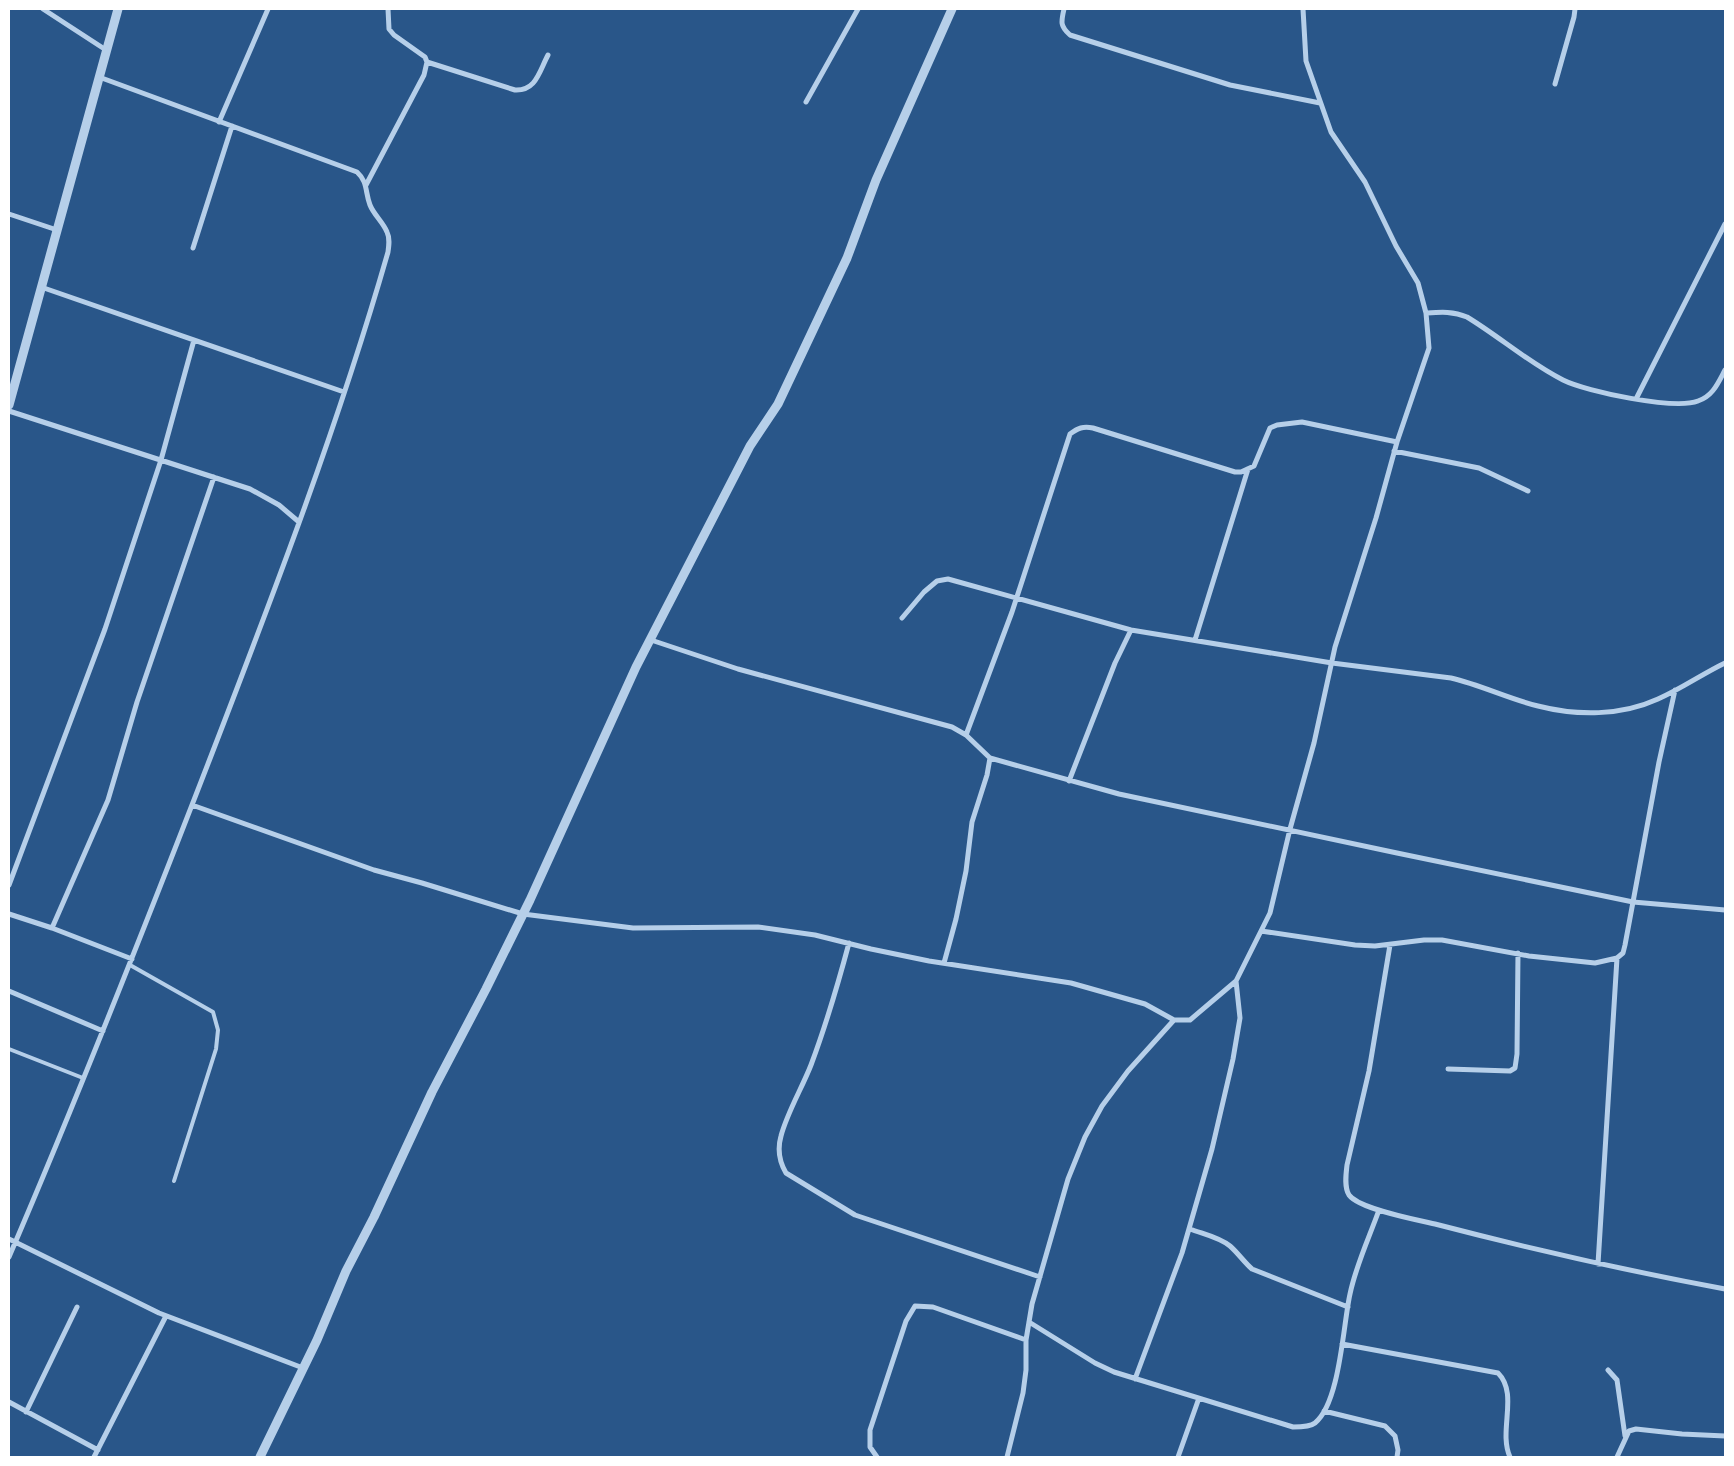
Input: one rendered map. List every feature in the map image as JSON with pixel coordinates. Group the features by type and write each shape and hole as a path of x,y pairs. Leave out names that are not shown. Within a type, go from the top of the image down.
{"street":[{"path":"43,9 106,50"},
{"path":"9,405 118,9"},
{"path":"219,122 268,9"},
{"path":"366,185 424,75 427,62 425,57 394,35 389,28 388,9"},
{"path":"806,102 857,9"},
{"path":"260,1457 317,1340 346,1270 374,1217 432,1092 523,914 651,640 750,446 778,404 847,258 876,180 952,9"},
{"path":"1064,9 1062,25 1063,29 1070,35 1230,85 1320,102"},
{"path":"192,805 374,870 422,882 523,914 633,928 758,927 815,935 944,963 1071,983 1145,1004 1174,1020 1190,1020 1236,980 1270,912 1290,829 1314,743 1335,647 1376,518 1394,450 1429,348 1426,313 1418,283 1396,246 1365,182 1331,132 1306,60 1303,9"},
{"path":"1556,84 1575,9"},
{"path":"427,62 515,90 525,90 532,86 548,55"},
{"path":"9,1257 130,965 287,560 364,336 390,240 388,232 370,205 363,178 357,172 99,77"},
{"path":"193,248 232,126"},
{"path":"9,214 57,230"},
{"path":"1636,399 1725,224"},
{"path":"42,287 344,392"},
{"path":"1426,313 1459,313 1478,323 1546,371 1566,382 1607,394 1666,404 1686,404 1700,401 1712,394 1725,370"},
{"path":"9,885 105,630 161,460 194,340"},
{"path":"9,410 250,489 279,505 299,522"},
{"path":"966,735 1016,599 1070,434 1076,429 1086,426 1236,472 1241,472 1254,466 1270,428 1277,425 1302,422 1397,442"},
{"path":"1394,450 1479,468 1528,491"},
{"path":"1195,640 1248,469"},
{"path":"52,928 108,800 137,702 214,477"},
{"path":"902,618 924,592 937,581 948,579 1131,630 1332,663 1451,678 1537,706 1564,711 1596,713 1628,708 1657,700 1725,664"},
{"path":"1069,781 1115,662 1131,630"},
{"path":"651,640 738,669 952,727 966,735 990,758 1120,794 1290,829 1396,854 1633,902 1725,910"},
{"path":"1260,931 1355,945 1390,945 1424,940 1442,940 1595,964 1617,958 1623,953 1625,945 1659,762 1675,690"},
{"path":"944,963 966,871 972,822 987,775 990,758"},
{"path":"9,914 132,958"},
{"path":"849,943 832,1006 814,1057 781,1136 780,1164 786,1173 855,1215 1040,1277"},
{"path":"1390,945 1369,1071 1348,1165 1346,1179 1348,1194 1356,1201 1379,1210 1498,1241 1725,1290"},
{"path":"1448,1068 1510,1071 1515,1068 1517,1054 1518,953"},
{"path":"1598,1264 1617,958"},
{"path":"1135,1379 1190,1229 1212,1149 1233,1059 1240,1018 1236,980"},
{"path":"9,991 102,1031"},
{"path":"1007,1457 1023,1393 1029,1322 1068,1179 1084,1137 1102,1106 1128,1070 1174,1020"},
{"path":"1029,1322 1095,1363 1114,1372 1293,1427 1303,1427 1315,1423 1324,1412 1333,1390 1356,1269 1379,1210"},
{"path":"1190,1229 1220,1239 1231,1246 1243,1262 1252,1269 1348,1307"},
{"path":"9,1239 129,1300 303,1368"},
{"path":"877,1457 870,1447 870,1430 906,1321 915,1306 933,1306 1026,1340"},
{"path":"26,1412 77,1307"},
{"path":"94,1457 166,1316"},
{"path":"1342,1344 1498,1373 1504,1379 1507,1390 1506,1439 1510,1457"},
{"path":"1608,1370 1616,1380 1626,1437"},
{"path":"1178,1457 1199,1398"},
{"path":"9,1402 98,1450"},
{"path":"1324,1412 1385,1426 1396,1436 1398,1450 1396,1457"},
{"path":"1618,1457 1629,1431 1636,1429 1725,1436"}],"lane":[{"path":"130,965 213,1012 218,1030 216,1049 174,1181"},
{"path":"9,1049 83,1078"}]}
